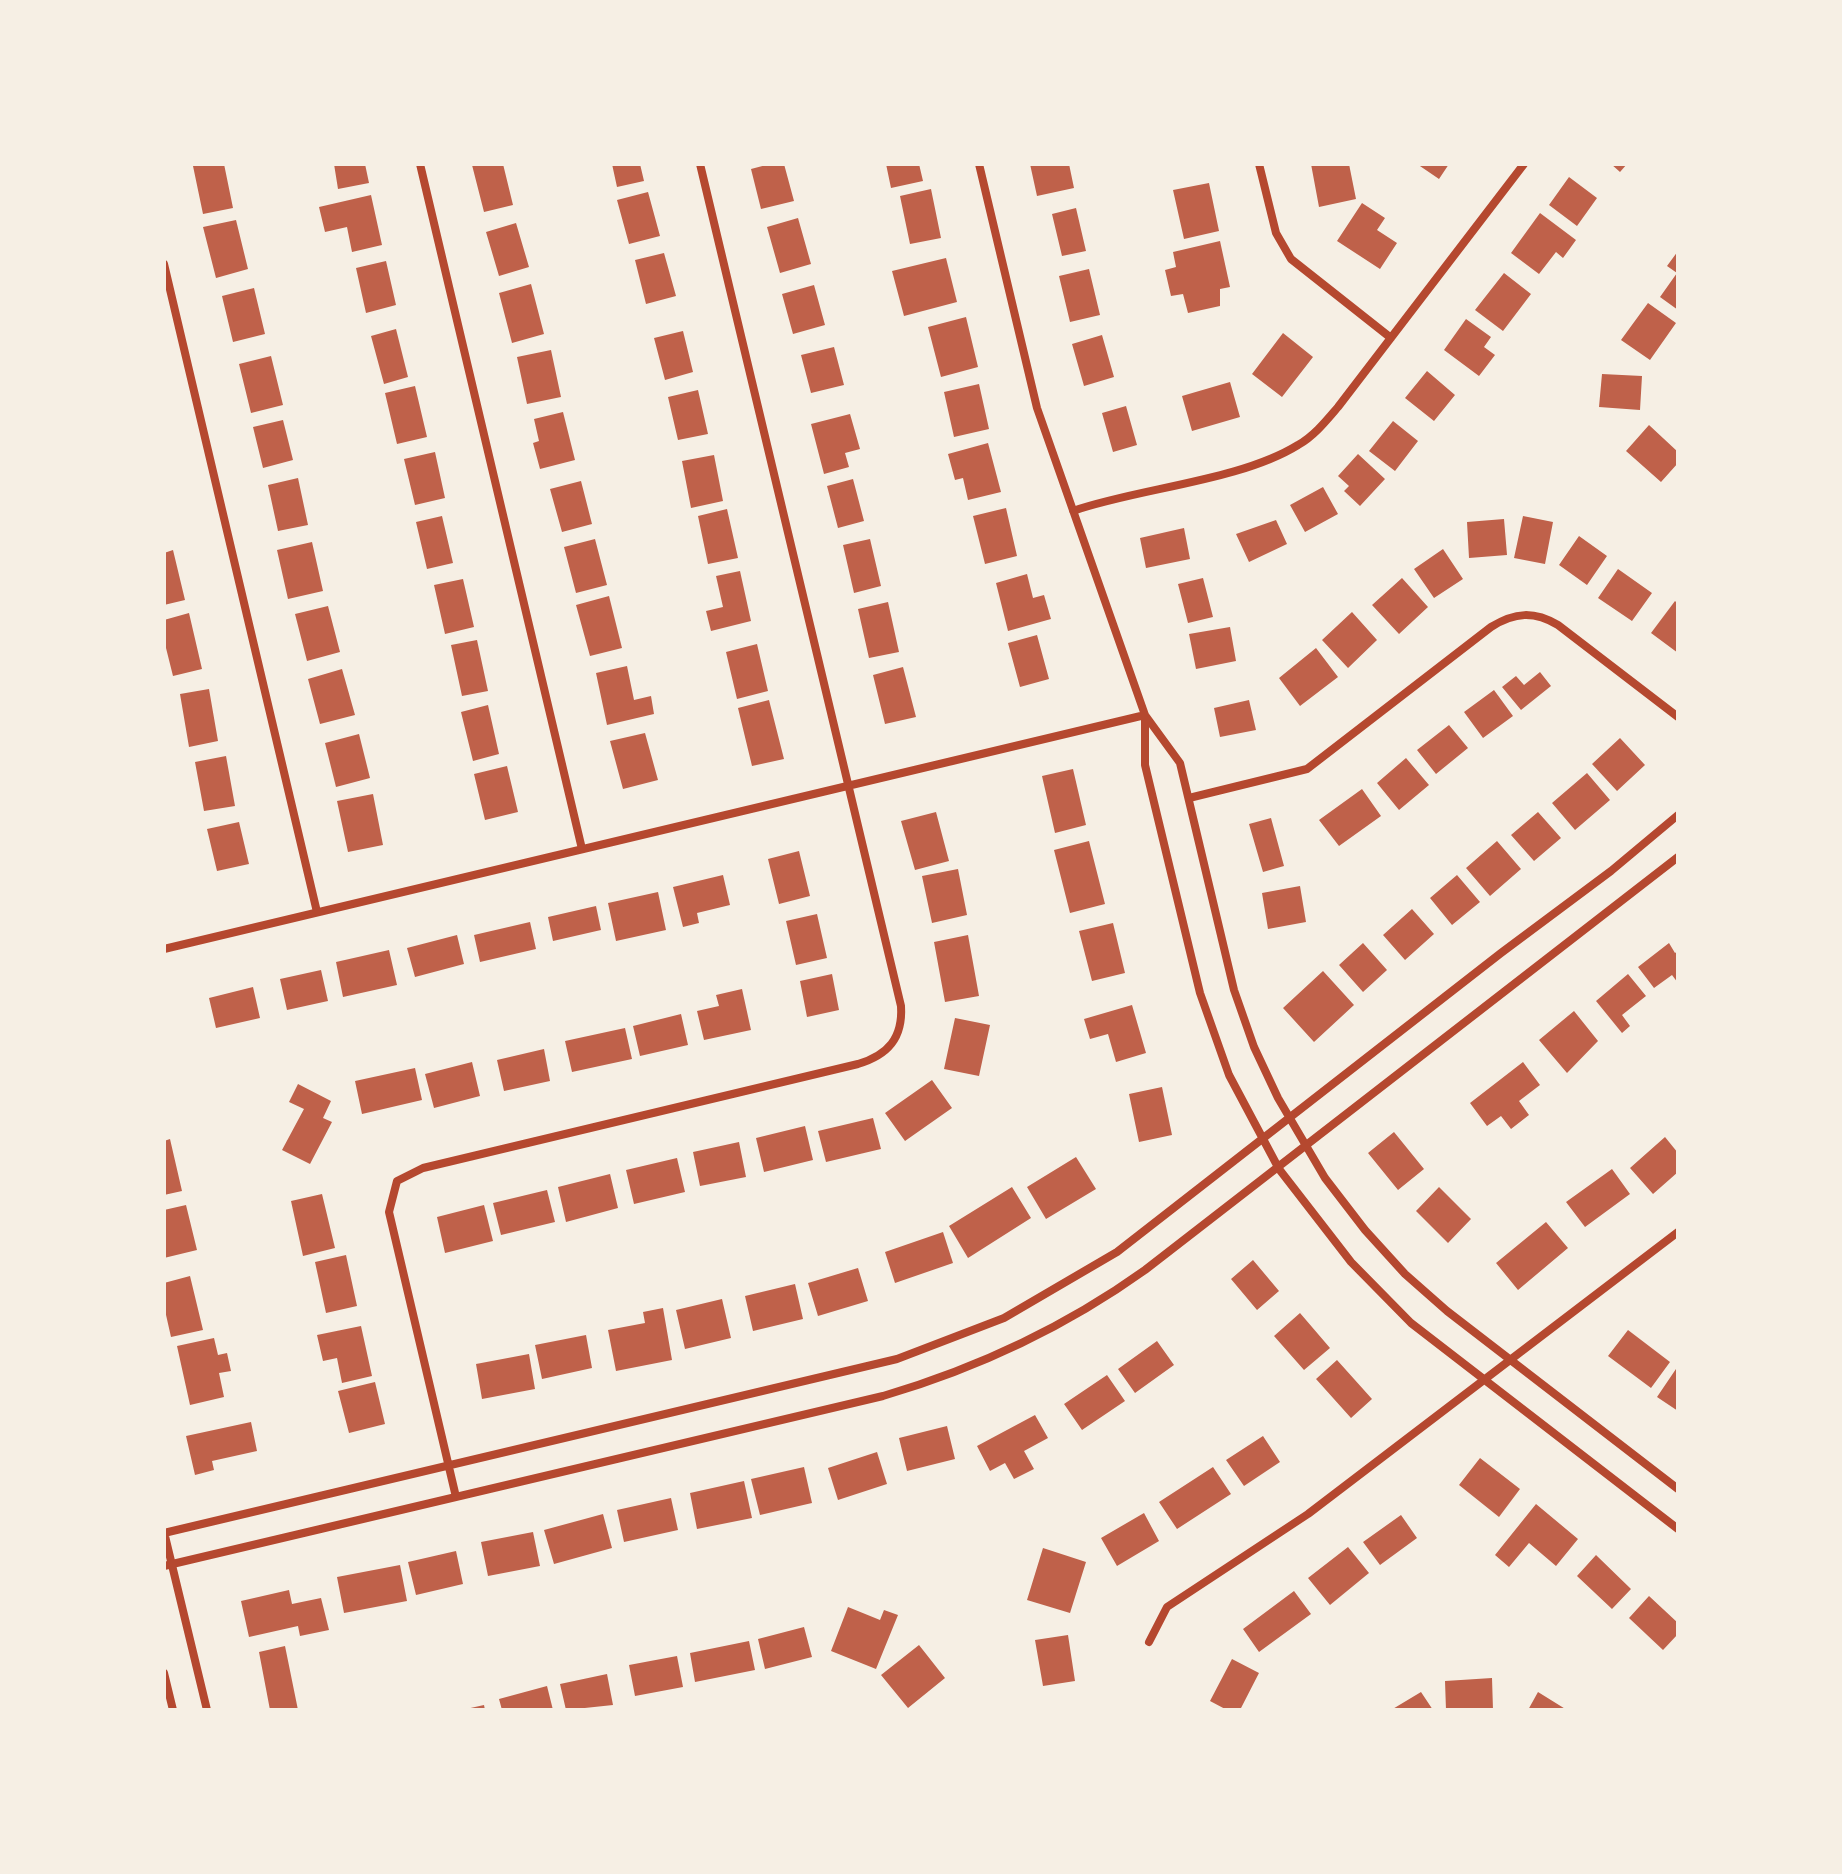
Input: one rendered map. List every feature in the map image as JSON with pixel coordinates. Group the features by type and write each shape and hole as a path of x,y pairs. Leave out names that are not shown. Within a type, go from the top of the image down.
{"street":[{"path":"420,164 582,849"},
{"path":"456,1497 389,1212 397,1181 423,1168 858,1064 887,1052 901,1029 901,1006 700,164"},
{"path":"979,164 1031,384 1145,715 1180,763 1234,990 1254,1047 1289,1119 1340,1198 1387,1255 1447,1311 1678,1489"},
{"path":"1259,164 1276,233 1291,259 1391,338"},
{"path":"1073,511 1252,465 1286,452 1326,421 1524,164"},
{"path":"164,264 317,912"},
{"path":"1189,798 1307,769 1491,627 1518,615 1545,618 1558,625 1678,717"},
{"path":"164,949 1145,715"},
{"path":"1145,715 1145,765 1192,964 1220,1051 1262,1141 1279,1169 1330,1238 1369,1282 1423,1334 1678,1529"},
{"path":"207,1710 168,1565 164,1533 897,1359 985,1327 1095,1267 1611,871 1678,815"},
{"path":"168,1565 883,1396 986,1361 1097,1304 1279,1169 1678,857"},
{"path":"1149,1642 1167,1607 1308,1514 1678,1232"},
{"path":"164,1673 173,1710"}],"building":[{"path":"224,164 233,208 203,214 193,166"},
{"path":"334,164 365,164 369,183 338,189"},
{"path":"503,164 513,205 484,212 472,165"},
{"path":"612,164 640,164 644,181 617,187"},
{"path":"784,164 794,201 761,209 751,169"},
{"path":"886,164 919,164 923,181 891,188"},
{"path":"1030,164 1069,164 1074,188 1037,196"},
{"path":"1311,164 1349,164 1356,199 1319,207"},
{"path":"1417,164 1449,164 1439,179"},
{"path":"1611,164 1627,164 1620,172"},
{"path":"1569,177 1597,198 1577,226 1549,205"},
{"path":"1209,183 1219,231 1184,239 1173,190"},
{"path":"931,189 941,238 910,244 900,196"},
{"path":"648,192 660,236 629,244 617,200"},
{"path":"371,195 382,245 352,252 347,227 325,232 319,207"},
{"path":"1362,203 1385,218 1377,230 1397,243 1380,269 1337,241"},
{"path":"1076,208 1086,251 1062,256 1052,214"},
{"path":"1540,213 1576,240 1563,258 1556,252 1539,274 1511,253"},
{"path":"798,218 811,264 780,273 767,227"},
{"path":"236,220 248,269 216,278 203,227"},
{"path":"516,223 529,267 499,276 486,232"},
{"path":"1220,241 1230,287 1220,289 1220,306 1188,313 1183,294 1171,296 1165,270 1176,267 1173,252"},
{"path":"1678,251 1678,310 1660,297 1677,273 1667,266"},
{"path":"664,253 676,296 646,304 635,260"},
{"path":"946,258 957,302 904,316 892,271"},
{"path":"386,261 396,305 366,313 356,268"},
{"path":"1089,269 1100,315 1070,322 1059,276"},
{"path":"1504,273 1531,294 1503,331 1475,310"},
{"path":"531,284 544,334 512,343 499,293"},
{"path":"814,285 825,325 793,334 782,294"},
{"path":"254,288 265,334 233,342 222,296"},
{"path":"1648,303 1676,323 1650,360 1621,340"},
{"path":"966,317 978,367 941,377 928,327"},
{"path":"1466,319 1491,337 1484,347 1495,355 1479,376 1444,350"},
{"path":"396,329 408,377 384,384 371,336"},
{"path":"683,331 693,372 665,380 654,338"},
{"path":"1283,333 1313,357 1282,397 1252,374"},
{"path":"1102,335 1114,377 1084,386 1072,344"},
{"path":"834,347 844,385 811,393 801,355"},
{"path":"551,350 561,397 527,404 517,357"},
{"path":"271,356 283,405 251,413 239,364"},
{"path":"1427,371 1455,395 1434,421 1405,398"},
{"path":"1602,374 1642,376 1640,410 1599,407"},
{"path":"1230,382 1240,417 1192,431 1182,396"},
{"path":"979,384 989,429 954,437 944,392"},
{"path":"415,386 427,437 397,444 385,393"},
{"path":"698,390 708,434 678,440 668,397"},
{"path":"1126,406 1137,445 1113,452 1102,413"},
{"path":"563,412 575,460 540,469 533,443 539,441 534,419"},
{"path":"850,414 860,449 845,453 849,467 824,474 811,424"},
{"path":"283,420 293,460 263,468 253,427"},
{"path":"1393,421 1418,441 1395,471 1369,451"},
{"path":"1649,425 1678,452 1678,463 1661,482 1626,451"},
{"path":"988,443 1001,492 968,500 963,478 955,480 948,454"},
{"path":"435,452 445,498 415,505 404,459"},
{"path":"1358,454 1385,479 1360,506 1344,491 1349,486 1338,476"},
{"path":"714,455 723,501 691,508 682,461"},
{"path":"298,478 308,525 278,531 268,485"},
{"path":"853,479 864,521 838,528 827,486"},
{"path":"581,481 592,524 562,532 550,489"},
{"path":"1323,487 1338,514 1305,532 1290,505"},
{"path":"1006,508 1017,556 985,564 973,516"},
{"path":"727,509 738,558 708,564 698,516"},
{"path":"442,516 453,563 427,569 416,522"},
{"path":"1523,516 1553,522 1545,564 1514,558"},
{"path":"1504,519 1507,555 1469,558 1467,522"},
{"path":"1276,520 1287,544 1249,562 1236,534"},
{"path":"1184,528 1190,559 1146,568 1140,538"},
{"path":"1579,536 1607,556 1587,585 1559,565"},
{"path":"595,539 607,585 576,593 564,547"},
{"path":"870,539 881,586 854,593 843,545"},
{"path":"312,542 323,591 288,599 277,550"},
{"path":"1443,549 1463,579 1434,598 1414,569"},
{"path":"173,550 185,600 164,605 164,553"},
{"path":"1618,569 1652,593 1632,621 1598,598"},
{"path":"740,571 751,621 711,631 706,611 723,607 716,576"},
{"path":"1027,574 1033,598 1044,595 1051,619 1008,631 996,583"},
{"path":"1203,578 1213,617 1188,623 1178,584"},
{"path":"1402,578 1428,607 1399,634 1372,605"},
{"path":"463,579 474,627 445,634 434,585"},
{"path":"609,596 622,648 590,656 576,605"},
{"path":"1675,601 1678,604 1678,653 1651,633"},
{"path":"888,602 899,652 869,658 858,609"},
{"path":"328,606 340,652 307,661 295,614"},
{"path":"1352,612 1377,640 1348,668 1322,640"},
{"path":"189,613 202,669 173,676 164,640 164,620"},
{"path":"1230,627 1236,661 1196,669 1189,634"},
{"path":"1037,635 1049,679 1020,687 1008,643"},
{"path":"477,640 488,691 462,696 451,645"},
{"path":"757,644 768,691 737,699 726,652"},
{"path":"1316,648 1338,677 1300,706 1279,678"},
{"path":"627,666 634,700 651,696 654,714 607,725 596,673"},
{"path":"903,667 916,717 885,724 873,675"},
{"path":"342,669 355,715 320,724 308,679"},
{"path":"1540,672 1551,686 1521,710 1502,687 1516,676 1524,685"},
{"path":"209,689 218,741 189,747 180,694"},
{"path":"1494,690 1513,716 1483,738 1464,712"},
{"path":"769,700 784,759 752,766 738,708"},
{"path":"1249,700 1256,730 1220,737 1214,708"},
{"path":"488,705 499,754 473,761 461,712"},
{"path":"1449,725 1468,748 1436,774 1417,750"},
{"path":"645,733 658,780 623,789 610,741"},
{"path":"359,734 370,778 336,787 325,743"},
{"path":"1620,738 1645,765 1617,791 1592,764"},
{"path":"226,756 235,806 204,811 195,762"},
{"path":"1406,758 1429,785 1399,810 1377,783"},
{"path":"507,766 518,812 485,820 474,774"},
{"path":"1073,769 1086,825 1055,833 1042,776"},
{"path":"1587,773 1610,800 1575,830 1552,803"},
{"path":"1362,789 1381,816 1339,846 1319,820"},
{"path":"373,794 383,845 348,852 337,801"},
{"path":"936,812 949,861 915,870 901,821"},
{"path":"1538,812 1561,838 1534,861 1511,835"},
{"path":"1271,818 1284,866 1263,872 1249,824"},
{"path":"239,822 249,864 217,871 207,829"},
{"path":"1089,841 1105,904 1070,913 1054,850"},
{"path":"1497,841 1521,869 1490,896 1466,868"},
{"path":"799,851 810,896 779,904 768,859"},
{"path":"958,869 967,915 932,923 922,876"},
{"path":"723,875 730,905 697,913 699,923 683,927 673,887"},
{"path":"1457,875 1480,902 1452,925 1430,898"},
{"path":"1300,886 1306,922 1268,929 1262,893"},
{"path":"658,892 666,930 616,941 608,903"},
{"path":"596,906 601,930 553,941 548,917"},
{"path":"1412,909 1434,934 1405,960 1383,935"},
{"path":"817,914 827,958 796,965 786,921"},
{"path":"530,922 536,949 480,962 474,935"},
{"path":"1113,923 1125,973 1092,981 1079,931"},
{"path":"457,935 464,964 415,977 407,948"},
{"path":"968,935 979,996 945,1002 934,942"},
{"path":"1363,943 1387,970 1363,992 1339,965"},
{"path":"1669,943 1675,953 1678,951 1678,983 1672,975 1654,988 1638,967"},
{"path":"389,950 397,985 343,997 336,962"},
{"path":"321,970 328,1001 287,1010 280,979"},
{"path":"1323,971 1354,1005 1314,1042 1283,1008"},
{"path":"832,974 839,1010 807,1017 800,981"},
{"path":"1628,974 1646,996 1622,1015 1630,1026 1622,1033 1596,1001"},
{"path":"253,987 260,1018 216,1028 209,998"},
{"path":"742,989 751,1030 704,1040 697,1011 719,1006 716,995"},
{"path":"1132,1005 1146,1053 1116,1062 1108,1034 1090,1039 1084,1019"},
{"path":"1574,1011 1598,1041 1567,1073 1539,1040"},
{"path":"681,1014 688,1045 640,1056 633,1026"},
{"path":"955,1018 990,1025 979,1076 944,1069"},
{"path":"625,1028 632,1059 572,1072 565,1041"},
{"path":"544,1049 550,1081 504,1091 497,1060"},
{"path":"472,1062 480,1096 434,1108 425,1074"},
{"path":"1523,1062 1540,1085 1519,1101 1529,1115 1511,1129 1501,1116 1487,1126 1470,1103"},
{"path":"415,1068 422,1100 362,1114 355,1081"},
{"path":"932,1080 952,1108 905,1141 885,1113"},
{"path":"298,1084 331,1101 323,1118 332,1122 310,1164 282,1150 304,1109 289,1102"},
{"path":"1162,1087 1172,1135 1139,1142 1129,1094"},
{"path":"873,1118 881,1149 826,1162 818,1131"},
{"path":"805,1126 813,1160 764,1172 756,1138"},
{"path":"1394,1132 1424,1169 1398,1190 1368,1153"},
{"path":"1665,1137 1678,1153 1678,1172 1653,1194 1630,1168"},
{"path":"170,1139 182,1191 164,1195 164,1141"},
{"path":"739,1142 746,1177 700,1186 693,1152"},
{"path":"1076,1157 1096,1189 1046,1219 1027,1187"},
{"path":"677,1158 685,1192 634,1204 626,1170"},
{"path":"1612,1169 1630,1194 1585,1227 1566,1202"},
{"path":"610,1174 618,1208 566,1222 558,1187"},
{"path":"1012,1187 1031,1218 968,1258 949,1226"},
{"path":"1439,1187 1471,1219 1448,1243 1416,1211"},
{"path":"547,1190 555,1222 501,1235 493,1203"},
{"path":"322,1194 335,1248 303,1256 291,1201"},
{"path":"186,1205 197,1250 164,1258 164,1210"},
{"path":"484,1205 493,1241 445,1253 437,1217"},
{"path":"1546,1222 1568,1248 1518,1290 1496,1263"},
{"path":"943,1232 953,1263 895,1283 885,1252"},
{"path":"346,1255 357,1306 326,1313 315,1262"},
{"path":"1253,1260 1279,1291 1257,1310 1231,1279"},
{"path":"858,1268 868,1301 818,1316 808,1283"},
{"path":"190,1276 203,1330 171,1337 164,1306 164,1283"},
{"path":"795,1284 803,1319 753,1331 745,1296"},
{"path":"722,1299 731,1338 685,1349 676,1310"},
{"path":"663,1308 672,1360 616,1371 608,1330 645,1323 643,1312"},
{"path":"1300,1313 1330,1348 1304,1370 1274,1336"},
{"path":"361,1326 372,1376 342,1383 337,1358 323,1361 317,1335"},
{"path":"1628,1330 1670,1362 1651,1388 1608,1356"},
{"path":"586,1335 592,1368 542,1379 535,1345"},
{"path":"214,1338 218,1355 227,1353 231,1371 219,1373 224,1397 190,1405 177,1346"},
{"path":"1157,1341 1174,1365 1135,1393 1118,1369"},
{"path":"529,1354 535,1389 482,1399 476,1364"},
{"path":"1337,1360 1372,1399 1351,1418 1316,1379"},
{"path":"1678,1366 1678,1411 1657,1397"},
{"path":"1107,1375 1125,1401 1082,1430 1064,1404"},
{"path":"375,1382 385,1424 349,1433 338,1391"},
{"path":"1035,1415 1048,1438 1024,1451 1034,1469 1014,1479 1005,1463 990,1471 977,1446"},
{"path":"251,1422 257,1451 212,1461 214,1470 195,1475 186,1436"},
{"path":"947,1426 955,1459 907,1471 899,1438"},
{"path":"1263,1436 1280,1462 1244,1486 1226,1460"},
{"path":"877,1452 887,1484 838,1500 828,1468"},
{"path":"1480,1458 1520,1489 1499,1517 1459,1485"},
{"path":"804,1467 812,1503 760,1515 751,1479"},
{"path":"1213,1467 1231,1494 1177,1529 1159,1502"},
{"path":"744,1481 752,1518 697,1529 690,1493"},
{"path":"671,1498 678,1530 624,1542 617,1510"},
{"path":"1536,1504 1578,1539 1556,1566 1529,1543 1509,1567 1495,1555"},
{"path":"1144,1513 1159,1541 1117,1566 1101,1538"},
{"path":"603,1514 612,1548 554,1564 544,1530"},
{"path":"1401,1515 1417,1538 1380,1565 1363,1542"},
{"path":"533,1532 540,1566 488,1576 481,1542"},
{"path":"1348,1547 1369,1573 1330,1605 1308,1578"},
{"path":"1043,1548 1086,1562 1070,1613 1027,1600"},
{"path":"456,1551 463,1584 416,1595 408,1562"},
{"path":"1596,1555 1631,1589 1612,1609 1577,1576"},
{"path":"400,1565 407,1601 344,1613 337,1577"},
{"path":"289,1590 292,1604 321,1598 329,1630 300,1636 298,1626 249,1637 241,1601"},
{"path":"1294,1591 1311,1614 1259,1652 1243,1629"},
{"path":"1649,1596 1678,1623 1678,1634 1663,1650 1629,1618"},
{"path":"848,1607 880,1620 884,1610 898,1615 876,1669 831,1651"},
{"path":"804,1627 812,1657 765,1669 758,1639"},
{"path":"1068,1635 1075,1681 1043,1686 1035,1640"},
{"path":"749,1641 755,1670 695,1682 690,1653"},
{"path":"919,1645 945,1678 908,1708 881,1675"},
{"path":"285,1646 298,1710 270,1710 259,1652"},
{"path":"677,1656 683,1687 635,1696 629,1665"},
{"path":"1232,1659 1259,1673 1240,1710 1227,1710 1210,1701"},
{"path":"607,1674 613,1705 566,1710 560,1684"},
{"path":"1492,1678 1493,1710 1446,1710 1445,1681"},
{"path":"547,1686 553,1710 502,1710 499,1699"},
{"path":"1421,1692 1433,1710 1391,1710"},
{"path":"1538,1692 1567,1710 1528,1710"},
{"path":"484,1705 485,1710 466,1710 466,1709"}]}
